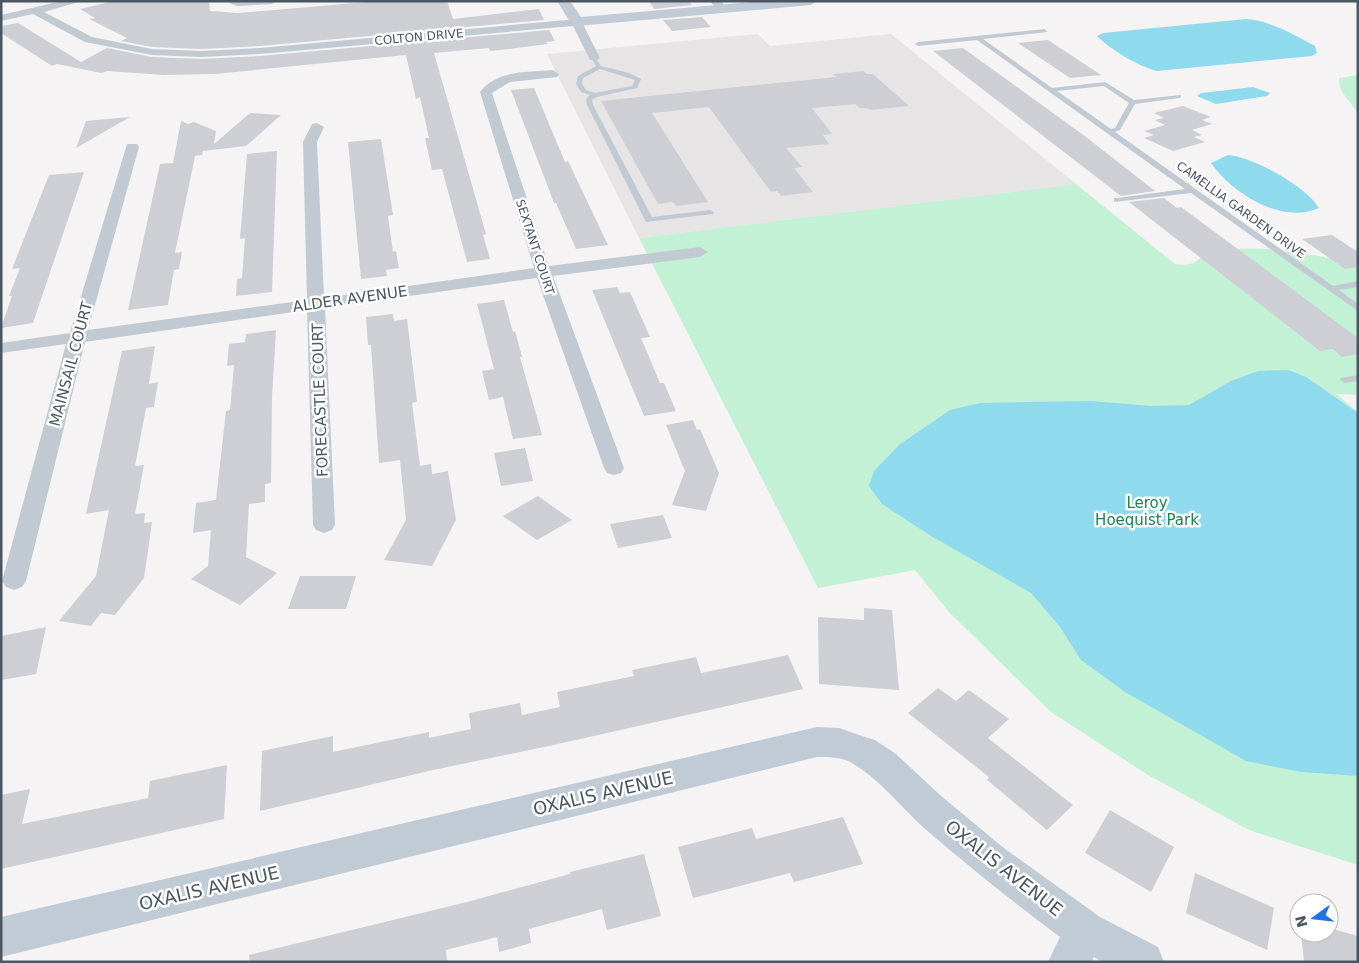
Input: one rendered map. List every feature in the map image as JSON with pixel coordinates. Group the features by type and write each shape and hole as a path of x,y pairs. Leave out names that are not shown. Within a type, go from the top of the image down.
{"street":[{"path":"1,18 76,1"},
{"path":"230,1 237,3 272,1"},
{"path":"564,1 580,28 596,62"},
{"name":"COLTON DRIVE","path":"35,11 89,40 152,52 201,54 580,28 593,21 718,5 811,1"},
{"name":"SEXTANT COURT","path":"553,74 503,81 490,86 486,92 543,272 614,468"},
{"name":"FORECASTLE COURT","path":"317,127 310,142 324,525"},
{"name":"MAINSAIL COURT","path":"14,581 77,338 132,148"},
{"name":"ALDER AVENUE","path":"1,348 543,272 700,252"},
{"name":"OXALIS AVENUE","path":"1,937 817,742 840,743 862,752 883,765 927,807 991,862 1078,946 1143,962"}],"lane":[{"path":"918,44 1044,31"},
{"name":"CAMELLIA GARDEN DRIVE","path":"978,38 1112,131 1358,308"},
{"path":"594,95 582,91 579,84 580,77 596,62 638,79 635,87 594,95 589,99 591,109 649,220 710,212"},
{"path":"1051,90 1105,84 1133,102 1179,96"},
{"path":"1112,131 1118,129 1133,102"},
{"path":"1117,200 1193,190"},
{"path":"1331,289 1358,284"},
{"path":"1345,380 1358,378"}],"shaded area":[{"path":"758,34 770,46 891,34 1076,184 639,238 547,54"}],"green space":[{"path":"1358,75 1358,114 1343,93 1339,78"},
{"name":"Leroy Hoequist Park","path":"1076,184 1175,264 1192,264 1216,251 1251,248 1297,252 1358,264 1358,395 1336,394 1358,412 1358,865 1249,830 1148,775 1051,712 949,612 915,570 818,588 639,238"}],"water":[{"path":"1246,19 1264,22 1290,33 1315,46 1317,53 1312,56 1157,71 1125,57 1097,36 1103,33"},
{"path":"1253,87 1270,93 1267,96 1216,104 1197,96 1201,93"},
{"path":"1228,155 1251,161 1278,174 1303,191 1319,208 1305,212 1289,212 1274,209 1245,195 1220,174 1211,163"},
{"path":"1288,370 1306,377 1358,413 1358,776 1301,772 1246,761 1125,692 1081,660 1060,627 1031,593 931,536 882,504 869,486 874,471 899,445 950,410 980,403 1025,402 1091,401 1151,406 1189,405 1231,381 1258,371"}],"building":[{"path":"114,1 209,1 210,11 238,13 378,1 447,1 453,19 539,9 544,20 260,46 201,49 152,47 121,41 127,38 89,19 95,18 80,9"},
{"path":"649,1 689,1 692,5 654,9"},
{"path":"702,17 711,27 672,31 663,20"},
{"path":"18,23 81,62 107,48 152,57 201,59 260,56 549,30 555,41 546,42 548,44 490,51 489,48 434,53 486,234 483,235 490,259 467,262 442,169 432,170 425,138 429,138 420,97 416,99 406,55 215,74 164,75 107,71 101,73 57,64 52,66 1,33 1,26"},
{"path":"1048,40 1101,75 1070,78 1018,43"},
{"path":"963,48 1086,137 1155,191 1121,196 933,51"},
{"path":"863,71 867,74 873,74 909,106 870,110 860,108 855,104 812,108 832,134 823,135 829,144 786,148 802,167 794,168 813,192 781,196 777,191 771,192 709,107 652,113 708,202 676,206 673,202 658,204 601,101 836,77 833,74"},
{"path":"534,88 565,162 568,161 608,245 576,249 556,203 554,203 511,90"},
{"path":"1183,106 1211,117 1202,120 1212,124 1192,130 1202,135 1194,137 1205,142 1173,151 1144,138 1154,135 1144,131 1165,125 1155,120 1164,118 1154,113"},
{"path":"250,113 281,115 246,146 203,151 202,155 195,156 175,253 182,252 179,269 174,270 168,305 128,310 160,164 173,163 181,121 188,124 194,122 216,131 214,144"},
{"path":"130,117 76,148 86,121"},
{"path":"381,139 393,215 388,216 393,252 396,251 399,268 386,270 387,276 361,279 348,142"},
{"path":"277,151 272,292 236,296 237,279 242,278 245,238 240,239 247,154"},
{"path":"84,172 33,323 1,328 12,296 9,296 20,268 12,269 49,175"},
{"path":"1164,198 1177,208 1181,207 1358,338 1358,354 1342,357 1333,349 1320,351 1129,202"},
{"path":"1332,235 1358,252 1358,267 1345,269 1302,239"},
{"path":"617,287 620,293 630,292 650,337 641,338 660,383 664,383 676,411 644,416 592,290"},
{"path":"504,300 513,332 515,331 522,357 520,357 542,435 513,439 503,397 489,400 482,371 494,369 477,304"},
{"path":"393,314 394,321 407,319 417,402 412,403 420,466 431,464 432,474 448,471 456,520 432,566 384,560 406,520 400,460 379,463 371,345 368,345 366,317"},
{"path":"276,330 272,397 271,483 265,484 265,502 249,504 246,557 277,573 240,605 191,579 208,566 211,530 193,533 196,503 216,500 226,411 230,410 234,365 227,366 229,344 245,342 246,334"},
{"path":"155,346 149,384 158,382 154,407 146,408 135,466 144,465 135,514 145,513 144,523 152,522 144,578 115,615 101,613 91,626 59,621 96,576 109,510 86,514 122,351"},
{"path":"693,420 697,430 700,429 719,473 706,511 672,505 685,471 666,425"},
{"path":"525,448 533,481 501,486 494,453"},
{"path":"538,496 572,520 537,540 503,516"},
{"path":"663,515 672,538 618,548 610,524"},
{"path":"300,576 356,576 346,609 288,609"},
{"path":"864,608 892,610 899,690 819,684 818,617 864,620"},
{"path":"46,627 36,674 1,680 1,636"},
{"path":"788,655 803,689 433,770 260,811 262,751 333,736 333,752 429,732 429,738 471,729 469,713 520,703 522,715 560,707 557,692 634,676 632,670 696,657 701,673"},
{"path":"938,688 956,701 969,690 1009,719 988,738 1073,805 1047,830 987,780 989,777 908,713"},
{"path":"227,765 224,819 1,869 1,795 30,789 22,824 148,798 150,781"},
{"path":"1110,810 1174,847 1151,892 1085,853"},
{"path":"843,817 863,864 794,882 790,873 693,898 678,847 752,828 756,839"},
{"path":"644,854 661,916 607,930 602,909 529,929 531,943 499,952 497,937 446,950 447,962 250,962 249,955 467,902 570,874 570,872"},
{"path":"1195,873 1274,908 1267,950 1186,913"},
{"path":"1339,931 1358,936 1358,962 1304,962 1302,943 1339,943"}]}
